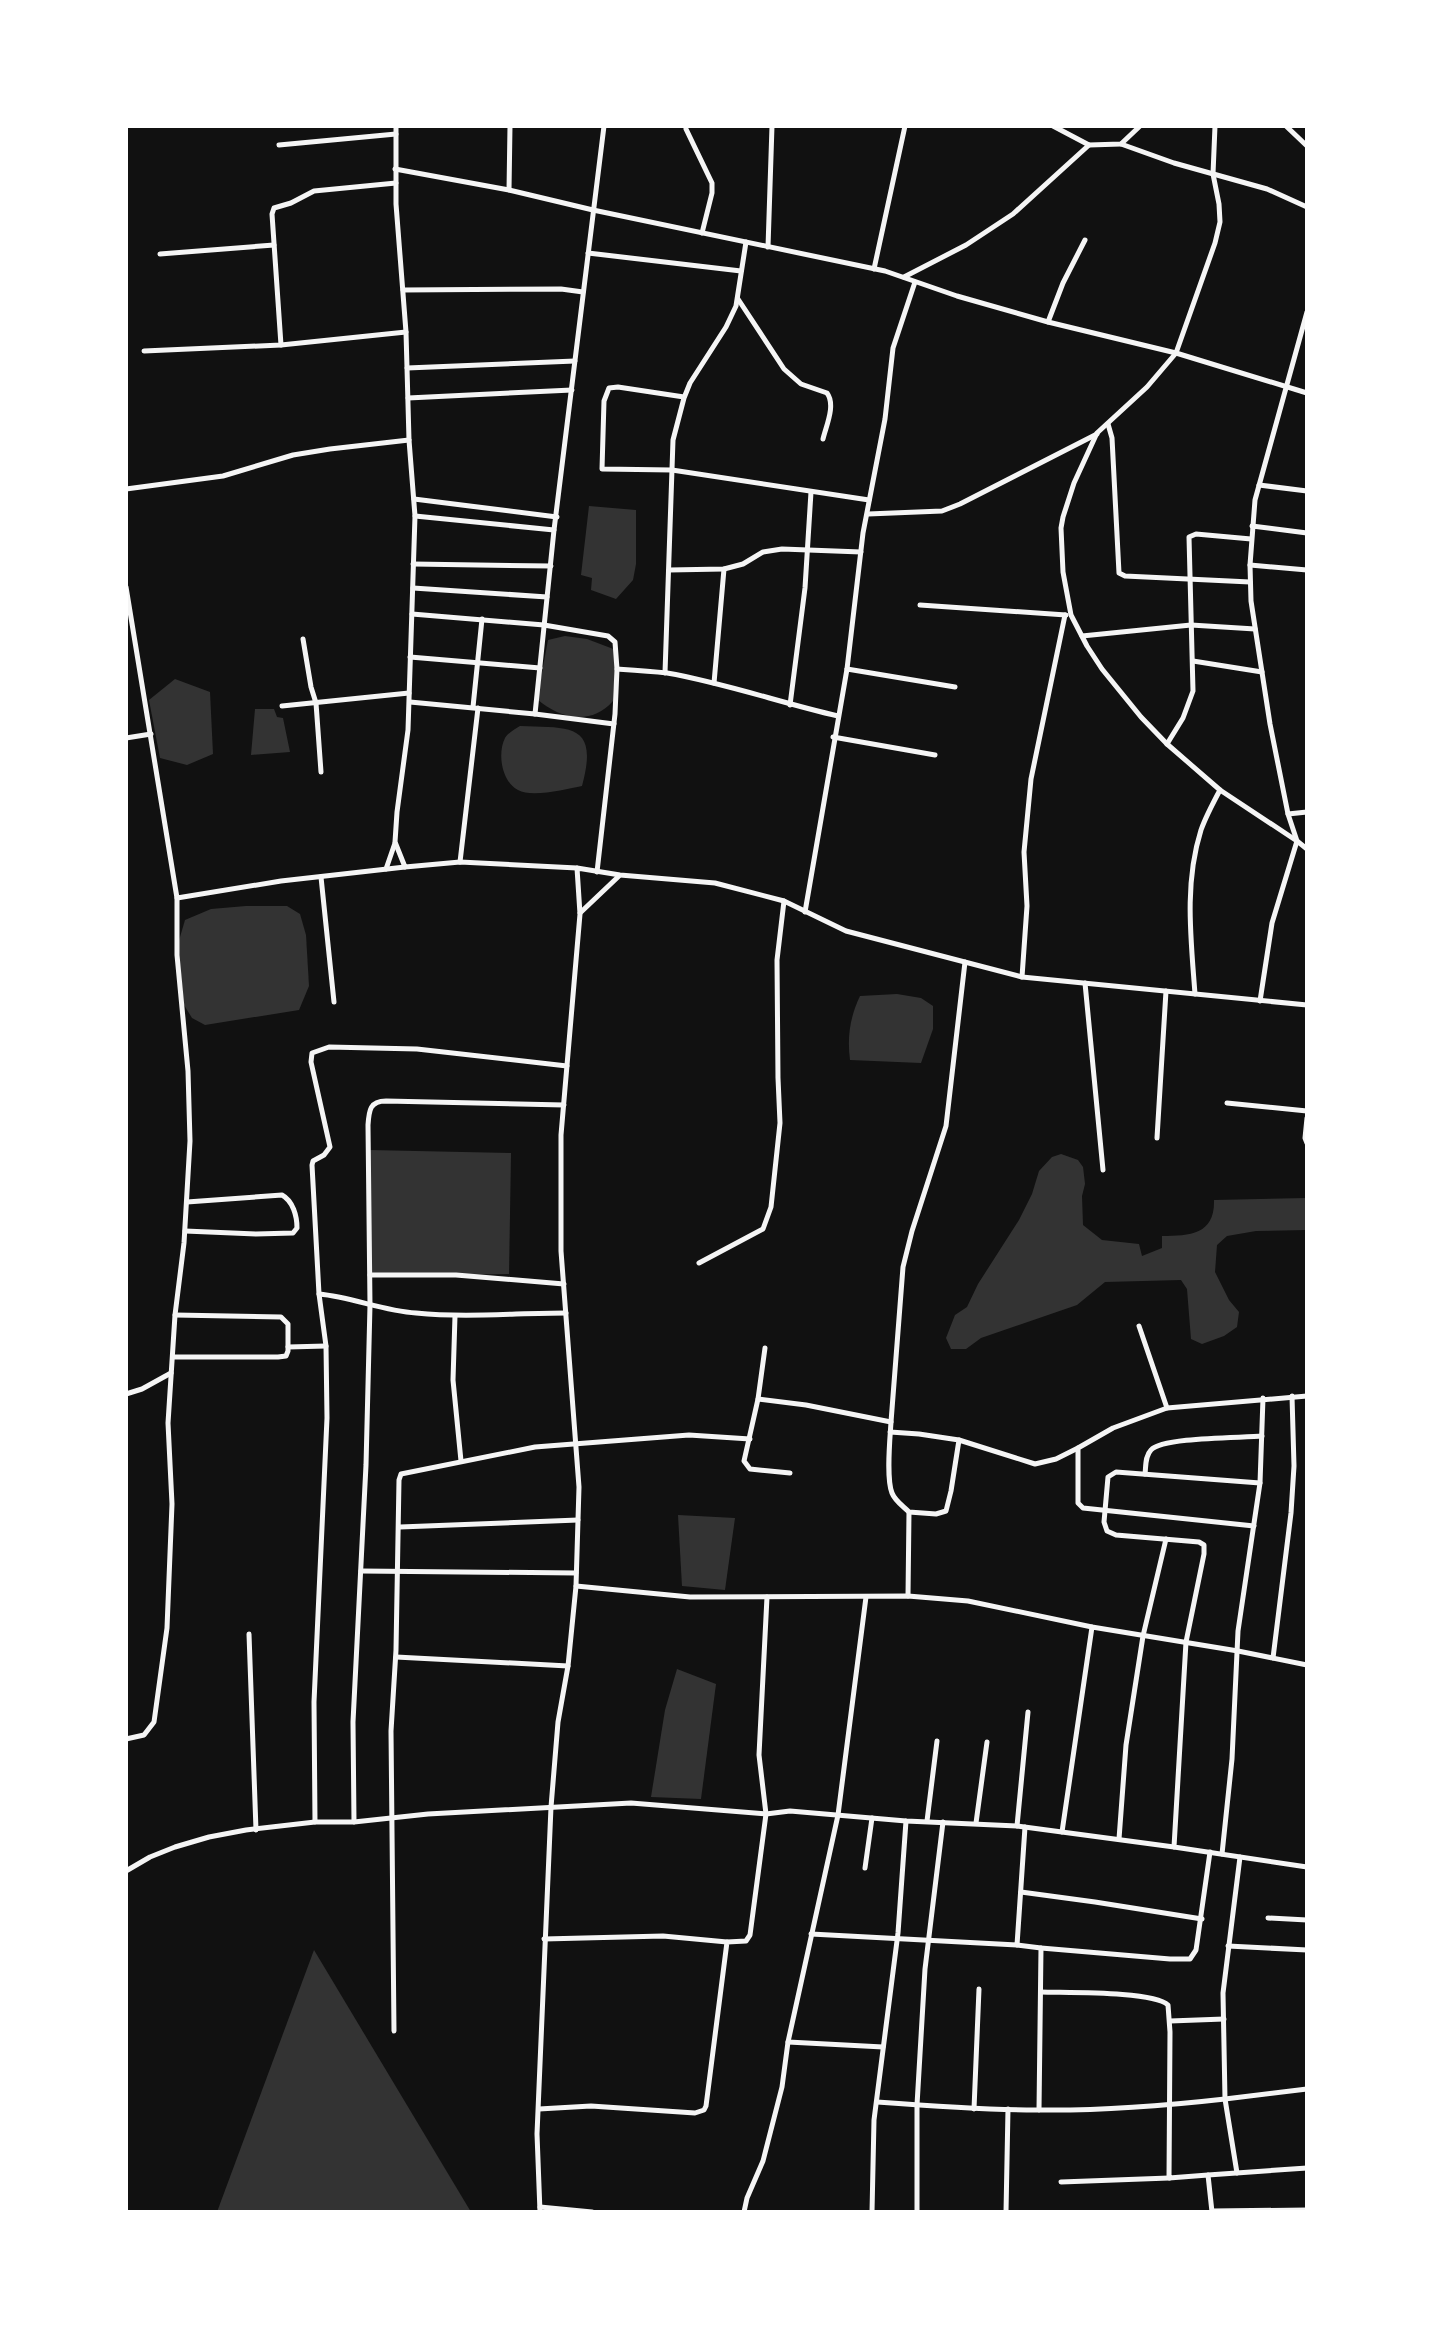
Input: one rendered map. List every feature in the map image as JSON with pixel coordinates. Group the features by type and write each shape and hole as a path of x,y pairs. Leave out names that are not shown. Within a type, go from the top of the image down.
{"street":[{"path":"386,869 395,842 410,702 415,516 395,169 396,126"},
{"path":"509,190 510,126"},
{"path":"535,714 554,530 604,126"},
{"path":"768,247 772,126"},
{"path":"874,269 905,126"},
{"path":"1053,126 1089,145 1121,144 1267,189 1307,207"},
{"path":"1121,144 1140,126"},
{"path":"868,514 942,511 960,504 1097,433 1147,387 1176,353 1215,243 1220,222 1213,174 1215,126"},
{"path":"1286,126 1307,146"},
{"path":"686,129 712,183 702,233"},
{"path":"279,145 396,134"},
{"path":"903,277 966,245 1013,214 1089,145"},
{"path":"395,169 509,190 874,269 1048,322 1176,353 1307,393"},
{"path":"281,345 272,214 276,207 314,191 396,183"},
{"path":"1048,322 1085,240"},
{"path":"665,673 673,440 690,383 726,327 737,298 746,242"},
{"path":"160,254 274,245"},
{"path":"588,253 741,271"},
{"path":"805,912 847,669 861,552 885,419 893,348 915,282"},
{"path":"403,290 561,289 583,292"},
{"path":"737,298 770,350 793,379 830,397 823,439"},
{"path":"1260,1001 1272,923 1297,841 1288,814 1255,629 1251,539 1259,485 1307,312"},
{"path":"144,351 281,345 406,332"},
{"path":"407,368 575,361"},
{"path":"684,398 613,387 606,391 602,469 672,470 869,500"},
{"path":"408,398 572,390"},
{"path":"1108,424 1112,438 1117,571 1125,576 1251,582"},
{"path":"1022,977 1027,906 1024,852 1031,779 1068,615 1063,572 1063,517 1074,483 1097,433"},
{"path":"126,489 223,476 293,455 409,440"},
{"path":"1259,485 1307,491"},
{"path":"790,705 805,588 811,492"},
{"path":"414,499 557,517"},
{"path":"415,516 554,530"},
{"path":"1252,526 1307,533"},
{"path":"1167,744 1183,718 1193,691 1188,541 1191,535 1196,534 1251,539"},
{"path":"669,570 724,569 743,564 768,551 861,552"},
{"path":"413,564 551,566"},
{"path":"1250,565 1307,570"},
{"path":"714,683 724,569"},
{"path":"126,587 177,898 177,955 188,1071 190,1141 168,1423 172,1504 167,1628 154,1722 144,1735 126,1739"},
{"path":"413,588 547,597"},
{"path":"920,605 1068,615"},
{"path":"412,614 544,625 613,639 617,669 614,724 597,872"},
{"path":"1068,615 1102,669 1167,744 1220,790 1307,849"},
{"path":"460,862 482,619"},
{"path":"1082,636 1191,625 1255,629"},
{"path":"303,639 316,703 321,772"},
{"path":"410,657 540,668"},
{"path":"1193,661 1262,672"},
{"path":"617,669 665,673 714,683 838,716"},
{"path":"847,669 955,687"},
{"path":"282,706 409,693"},
{"path":"410,702 614,724"},
{"path":"126,738 151,734"},
{"path":"833,737 935,755"},
{"path":"1195,994 1190,914 1192,868 1201,829 1220,790"},
{"path":"1288,814 1307,812"},
{"path":"395,842 405,867"},
{"path":"177,898 321,877 460,862 577,868 715,883 784,901 846,931 1022,977 1307,1005"},
{"path":"577,868 580,914 561,1149 561,1251 579,1487 576,1586 568,1666 558,1722 551,1807 537,2134 540,2210 592,2212"},
{"path":"580,914 620,875"},
{"path":"321,877 334,1002"},
{"path":"699,1263 763,1229 771,1207 780,1123 777,960 784,901"},
{"path":"959,1440 946,1511 936,1514 909,1512 892,1492 890,1432 903,1267 946,1126 965,962"},
{"path":"1085,983 1103,1170"},
{"path":"1157,1138 1166,991"},
{"path":"315,1822 314,1702 327,1418 326,1346 319,1294 312,1165 330,1147 311,1062 312,1052 329,1047 417,1049 567,1066"},
{"path":"354,1822 353,1722 370,1305 368,1125 372,1104 386,1101 564,1105"},
{"path":"1227,1103 1307,1111"},
{"path":"1307,1118 1307,1143"},
{"path":"185,1231 256,1234 293,1233 297,1228 293,1209 282,1195 187,1202"},
{"path":"370,1275 456,1275 564,1284"},
{"path":"319,1294 400,1312 455,1316 566,1313"},
{"path":"173,1357 284,1357 288,1353 288,1324 281,1317 175,1315"},
{"path":"455,1316 453,1380 461,1461"},
{"path":"1139,1326 1167,1408"},
{"path":"288,1347 326,1346"},
{"path":"765,1348 758,1399 744,1461 747,1467 790,1473"},
{"path":"126,1394 172,1373"},
{"path":"1273,1658 1291,1513 1294,1466 1292,1396"},
{"path":"890,1432 959,1440 1035,1464 1049,1462 1113,1428 1167,1408 1307,1396"},
{"path":"1222,1854 1232,1759 1238,1631 1260,1483 1263,1398"},
{"path":"758,1399 891,1422"},
{"path":"394,2031 391,1731 401,1474 535,1447 689,1435 750,1439"},
{"path":"1145,1474 1146,1458 1158,1445 1175,1440 1262,1436"},
{"path":"1078,1448 1078,1503 1083,1508 1254,1526"},
{"path":"1174,1847 1186,1642 1205,1549 1199,1542 1110,1534 1104,1525 1107,1483 1111,1474 1120,1472 1260,1483"},
{"path":"908,1596 909,1512"},
{"path":"400,1527 578,1520"},
{"path":"1119,1839 1126,1745 1143,1636 1166,1539"},
{"path":"361,1571 576,1573"},
{"path":"576,1586 690,1597 908,1596 968,1601 1092,1627 1307,1665"},
{"path":"544,1939 663,1936 727,1942 746,1941 750,1935 766,1814 759,1755 767,1597"},
{"path":"744,2212 763,2161 782,2087 788,2042 838,1815 866,1597"},
{"path":"1062,1832 1092,1627"},
{"path":"249,1634 256,1830"},
{"path":"396,1657 568,1666"},
{"path":"1017,1826 1028,1712"},
{"path":"927,1821 937,1741"},
{"path":"976,1823 987,1742"},
{"path":"126,1871 150,1857 209,1837 315,1822 631,1803 766,1814 790,1811 1017,1826 1307,1867"},
{"path":"865,1868 872,1818"},
{"path":"872,2212 874,2120 897,1938 906,1821"},
{"path":"917,2212 917,2105 929,1940 943,1822"},
{"path":"1017,1945 1025,1827"},
{"path":"811,1934 1017,1945 1186,1960 1196,1950 1210,1852"},
{"path":"1237,2173 1225,2099 1223,1993 1240,1857"},
{"path":"1021,1892 1202,1919"},
{"path":"1268,1918 1307,1920"},
{"path":"539,2109 591,2106 695,2113 704,2110 727,1942"},
{"path":"1228,1946 1307,1950"},
{"path":"1039,2110 1041,1948"},
{"path":"974,2109 979,1989"},
{"path":"1041,1992 1136,1996 1164,2001 1168,2005 1169,2178"},
{"path":"1170,2021 1224,2019"},
{"path":"788,2042 883,2047"},
{"path":"877,2102 1039,2110 1169,2105 1307,2089"},
{"path":"1006,2212 1008,2109"},
{"path":"1061,2182 1307,2168"},
{"path":"1208,2175 1212,2212 1307,2210"}],"shaded area":[{"path":"589,506 636,510 633,580 616,599 591,590 592,578 581,575"},
{"path":"565,636 587,639 616,650 613,701 595,714 585,717 565,715 537,699 548,640"},
{"path":"175,679 210,692 213,754 187,765 160,758 149,700"},
{"path":"255,709 274,709 277,717 283,718 290,752 251,755"},
{"path":"520,726 554,727 576,733 587,750 582,786 532,793 513,786 502,767 501,752 506,736"},
{"path":"287,906 300,914 306,935 309,986 299,1010 205,1025 192,1018 184,1005 178,944 185,920 211,909"},
{"path":"897,994 921,998 933,1006 933,1029 921,1063 850,1060 850,1027 860,996"},
{"path":"369,1150 511,1153 509,1274 371,1276"},
{"path":"1061,1154 1078,1160 1083,1167 1083,1225 1102,1240 1139,1244 1142,1256 1162,1248 1162,1236 1191,1234 1206,1226 1214,1200 1307,1198 1306,1230 1256,1231 1227,1236 1217,1245 1215,1272 1229,1300 1239,1312 1237,1327 1224,1336 1202,1344 1191,1339 1187,1289 1181,1280 1105,1282 1077,1305 981,1338 966,1349 951,1349 946,1338 955,1315 967,1307 1019,1220 1039,1171 1052,1157"},
{"path":"678,1515 735,1518 725,1590 682,1586"},
{"path":"677,1669 716,1684 701,1799 651,1797 665,1710"},
{"path":"314,1950 471,2212 217,2212"}]}
